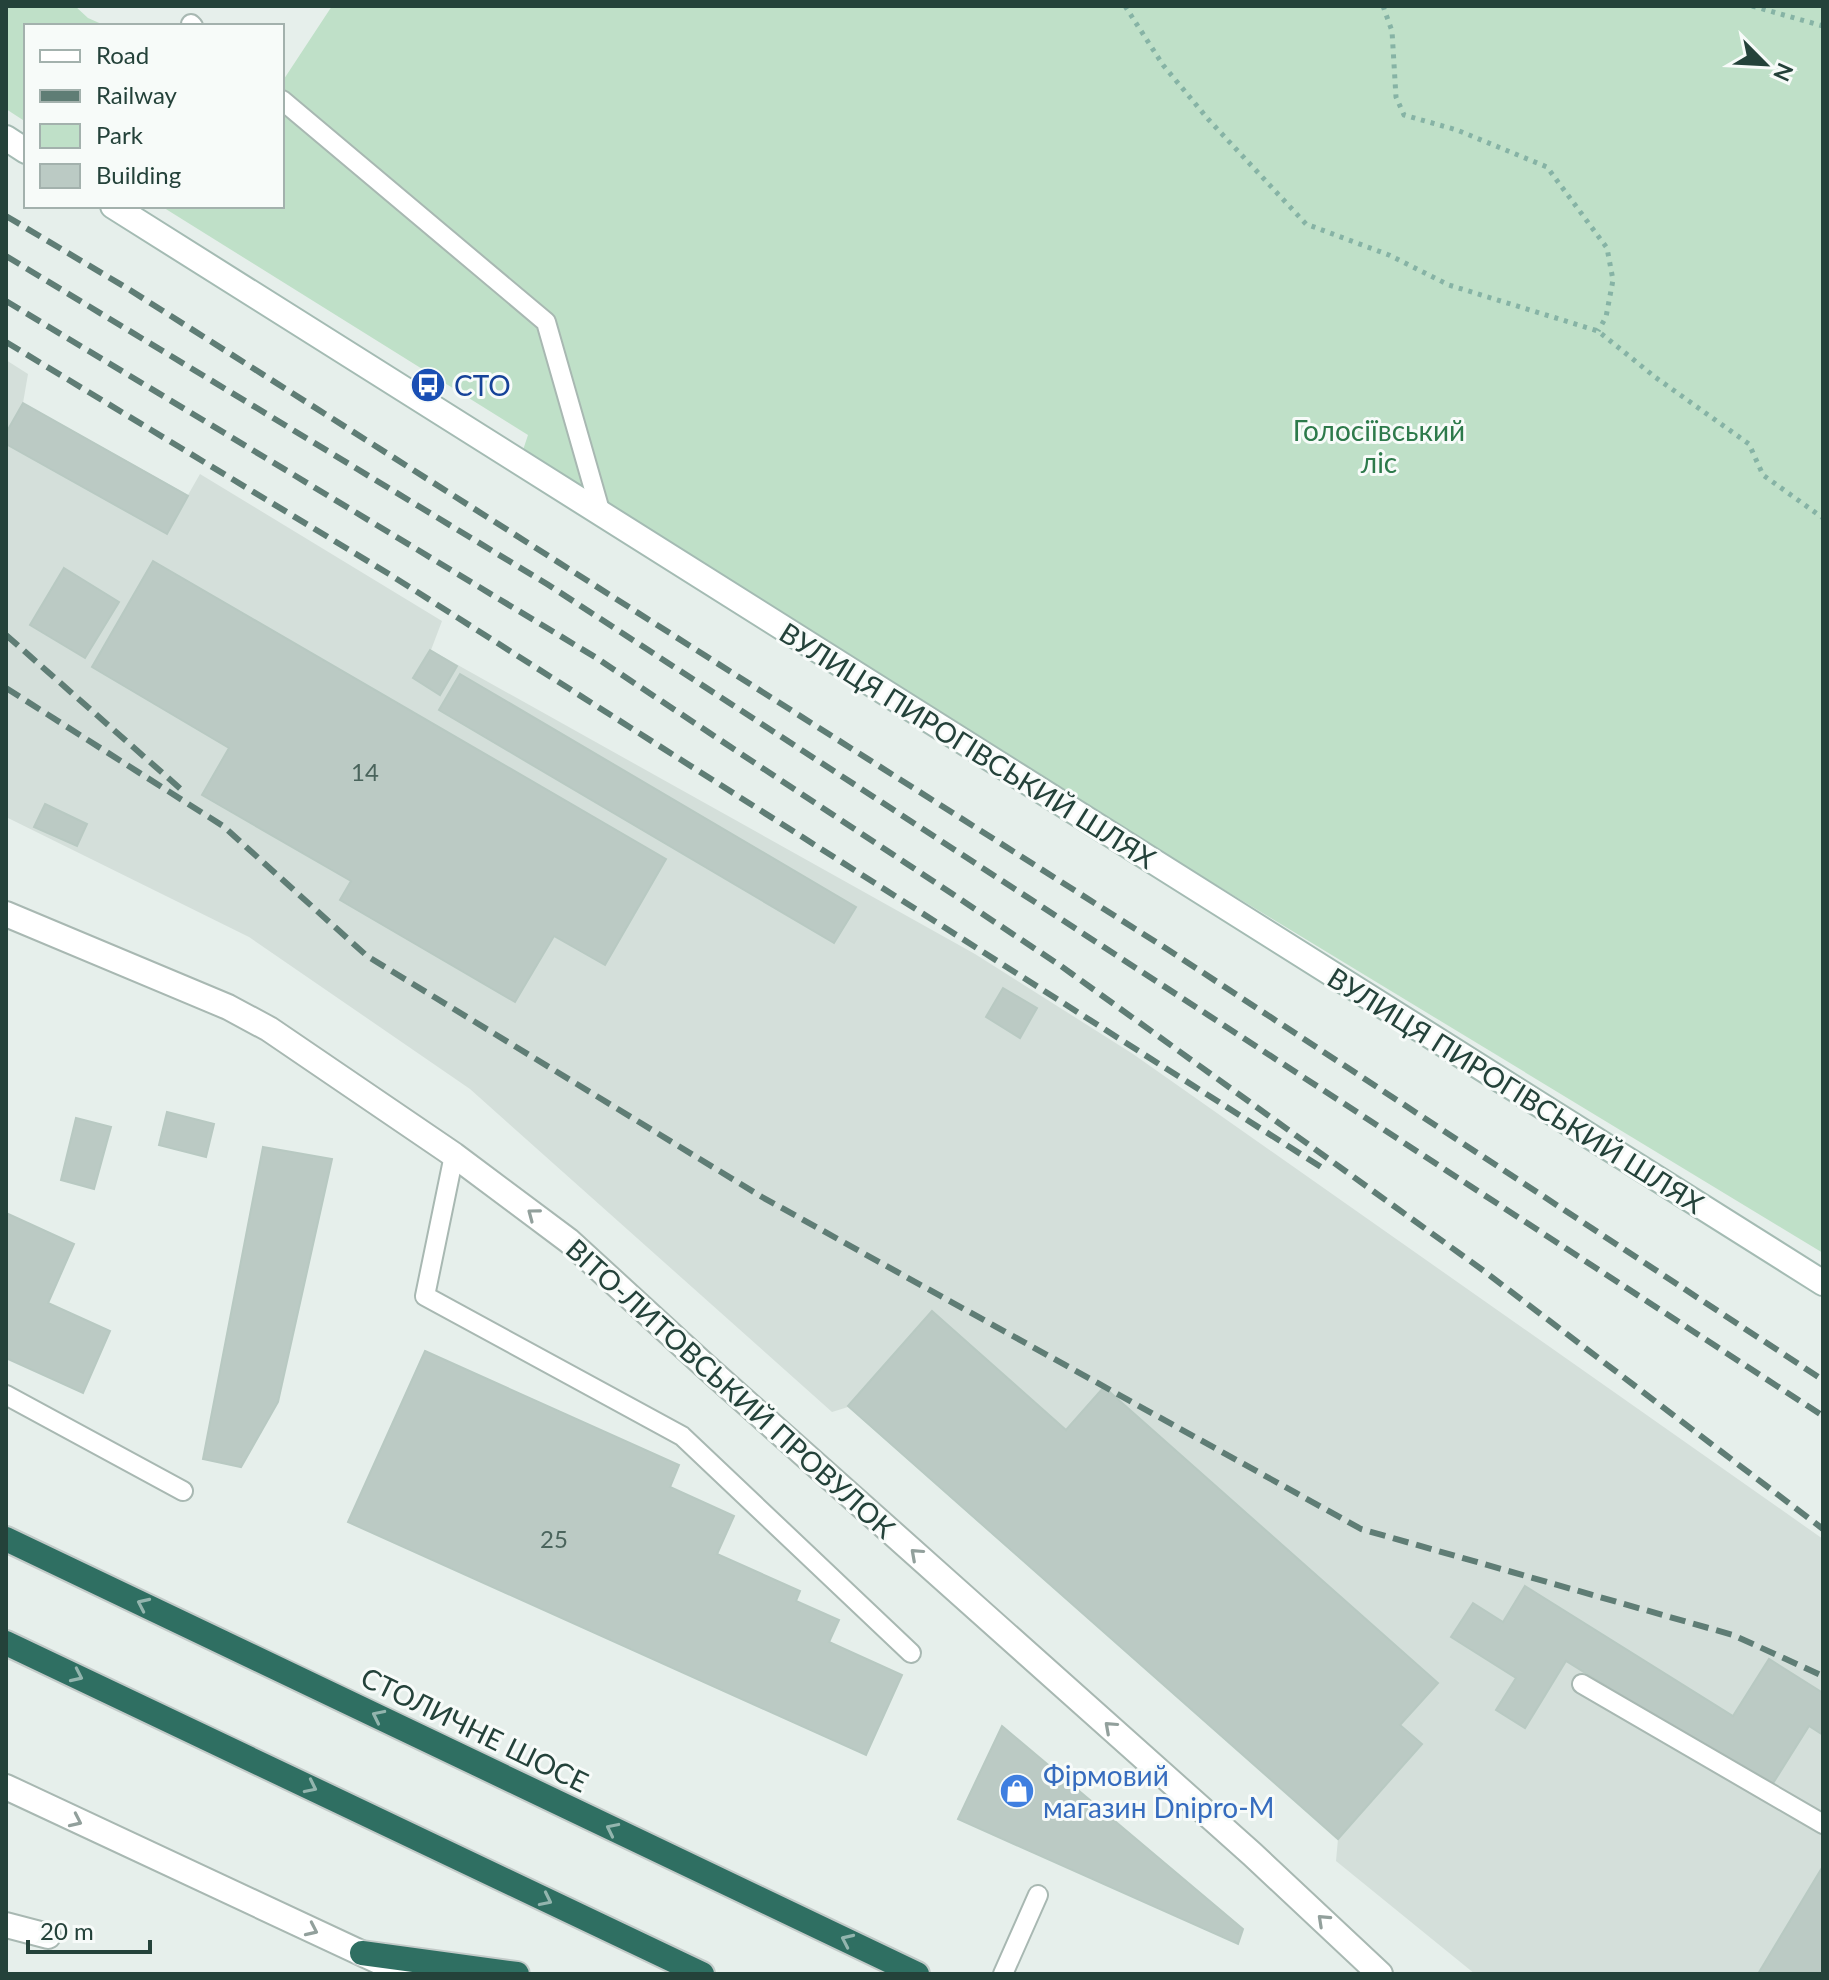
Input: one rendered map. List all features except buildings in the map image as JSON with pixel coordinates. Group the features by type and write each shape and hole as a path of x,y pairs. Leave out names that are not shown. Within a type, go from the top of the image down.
{"highway":[{"name":"СТОЛИЧНЕ ШОСЕ","path":"6,1539 917,1974"},
{"path":"6,1643 702,1974"},
{"path":"362,1953 517,1974"}],"street":[{"path":"6,138 24,150"},
{"name":"ВУЛИЦЯ ПИРОГІВСЬКИЙ ШЛЯХ","path":"116,208 1823,1283"},
{"name":"ВІТО-ЛИТОВСЬКИЙ ПРОВУЛОК","path":"6,914 228,1007 269,1029 454,1155 569,1241 1240,1843 1380,1974"},
{"path":"6,1787 406,1974"},
{"path":"6,1925 48,1936"}],"lane":[{"path":"284,102 546,322 601,514"},
{"path":"454,1155 425,1296 682,1436 911,1653"},
{"path":"6,1395 183,1491"},
{"path":"1582,1684 1823,1824"},
{"path":"1003,1974 1038,1895"}],"path":[{"path":"1125,6 1163,65 1208,119 1306,224 1389,255 1449,285 1598,331 1655,377 1749,444 1763,475 1823,518"},
{"path":"1383,6 1392,31 1396,97 1404,115 1457,130 1547,167 1607,248 1613,280 1606,317 1598,331"},
{"path":"1752,6 1823,26"}],"shaded area":[{"path":"6,360 28,374 23,403 188,495 200,474 442,621 431,650 975,954 1133,1054 1823,1539 1823,1974 1475,1974 1336,1861 1338,1839 848,1407 832,1412 470,1089 249,937 6,817"}],"green space":[{"path":"6,6 75,6 88,18 102,24 24,24 24,121 6,109"},
{"name":"Голосіївський ліс","path":"332,6 1823,6 1823,1253 519,462 528,435 164,208 284,208 284,79"}],"railway":[{"path":"6,216 130,290 1170,951 1823,1380"},
{"path":"6,256 547,584 1823,1416"},
{"path":"6,301 595,657 1061,966 1484,1271 1823,1529"},
{"path":"6,342 389,574 1321,1167"},
{"path":"6,635 183,791"},
{"path":"6,688 223,826 367,956 762,1197 1361,1529 1733,1635 1823,1676"}],"place":[{"name":"СТО","path":"428,385"},
{"name":"Фірмовий магазин Dnipro-M","path":"1017,1791"}]}
